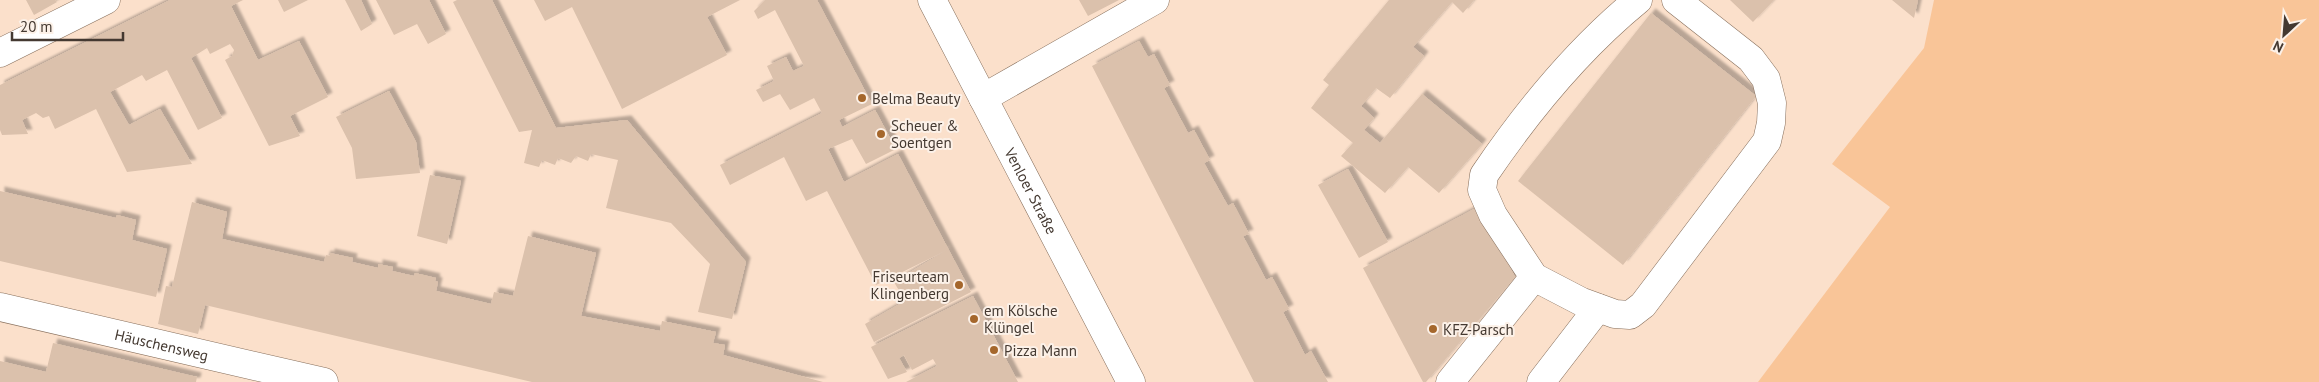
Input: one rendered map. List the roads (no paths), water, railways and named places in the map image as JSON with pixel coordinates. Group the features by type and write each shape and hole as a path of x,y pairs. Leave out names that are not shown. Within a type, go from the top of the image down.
{"street":[{"path":"0,53 106,0"},
{"name":"Venloer Straße","path":"932,0 1131,382"},
{"path":"983,98 1155,0"},
{"path":"1638,0 1612,21 1557,77 1484,175 1482,190 1493,215 1534,277 1582,302 1615,314 1630,315 1643,305 1767,141 1772,103 1766,79 1752,59 1676,0"},
{"path":"1450,382 1534,277"},
{"name":"Häuschensweg","path":"0,307 324,382"},
{"path":"1541,382 1598,308"}],"place":[{"name":"Belma Beauty","path":"862,98"},
{"name":"Scheuer & Soentgen","path":"881,134"},
{"name":"Friseurteam Klingenberg","path":"959,285"},
{"name":"em Kölsche Klüngel","path":"974,319"},
{"name":"KFZ-Parsch","path":"1433,329"},
{"name":"Pizza Mann","path":"994,350"}]}
